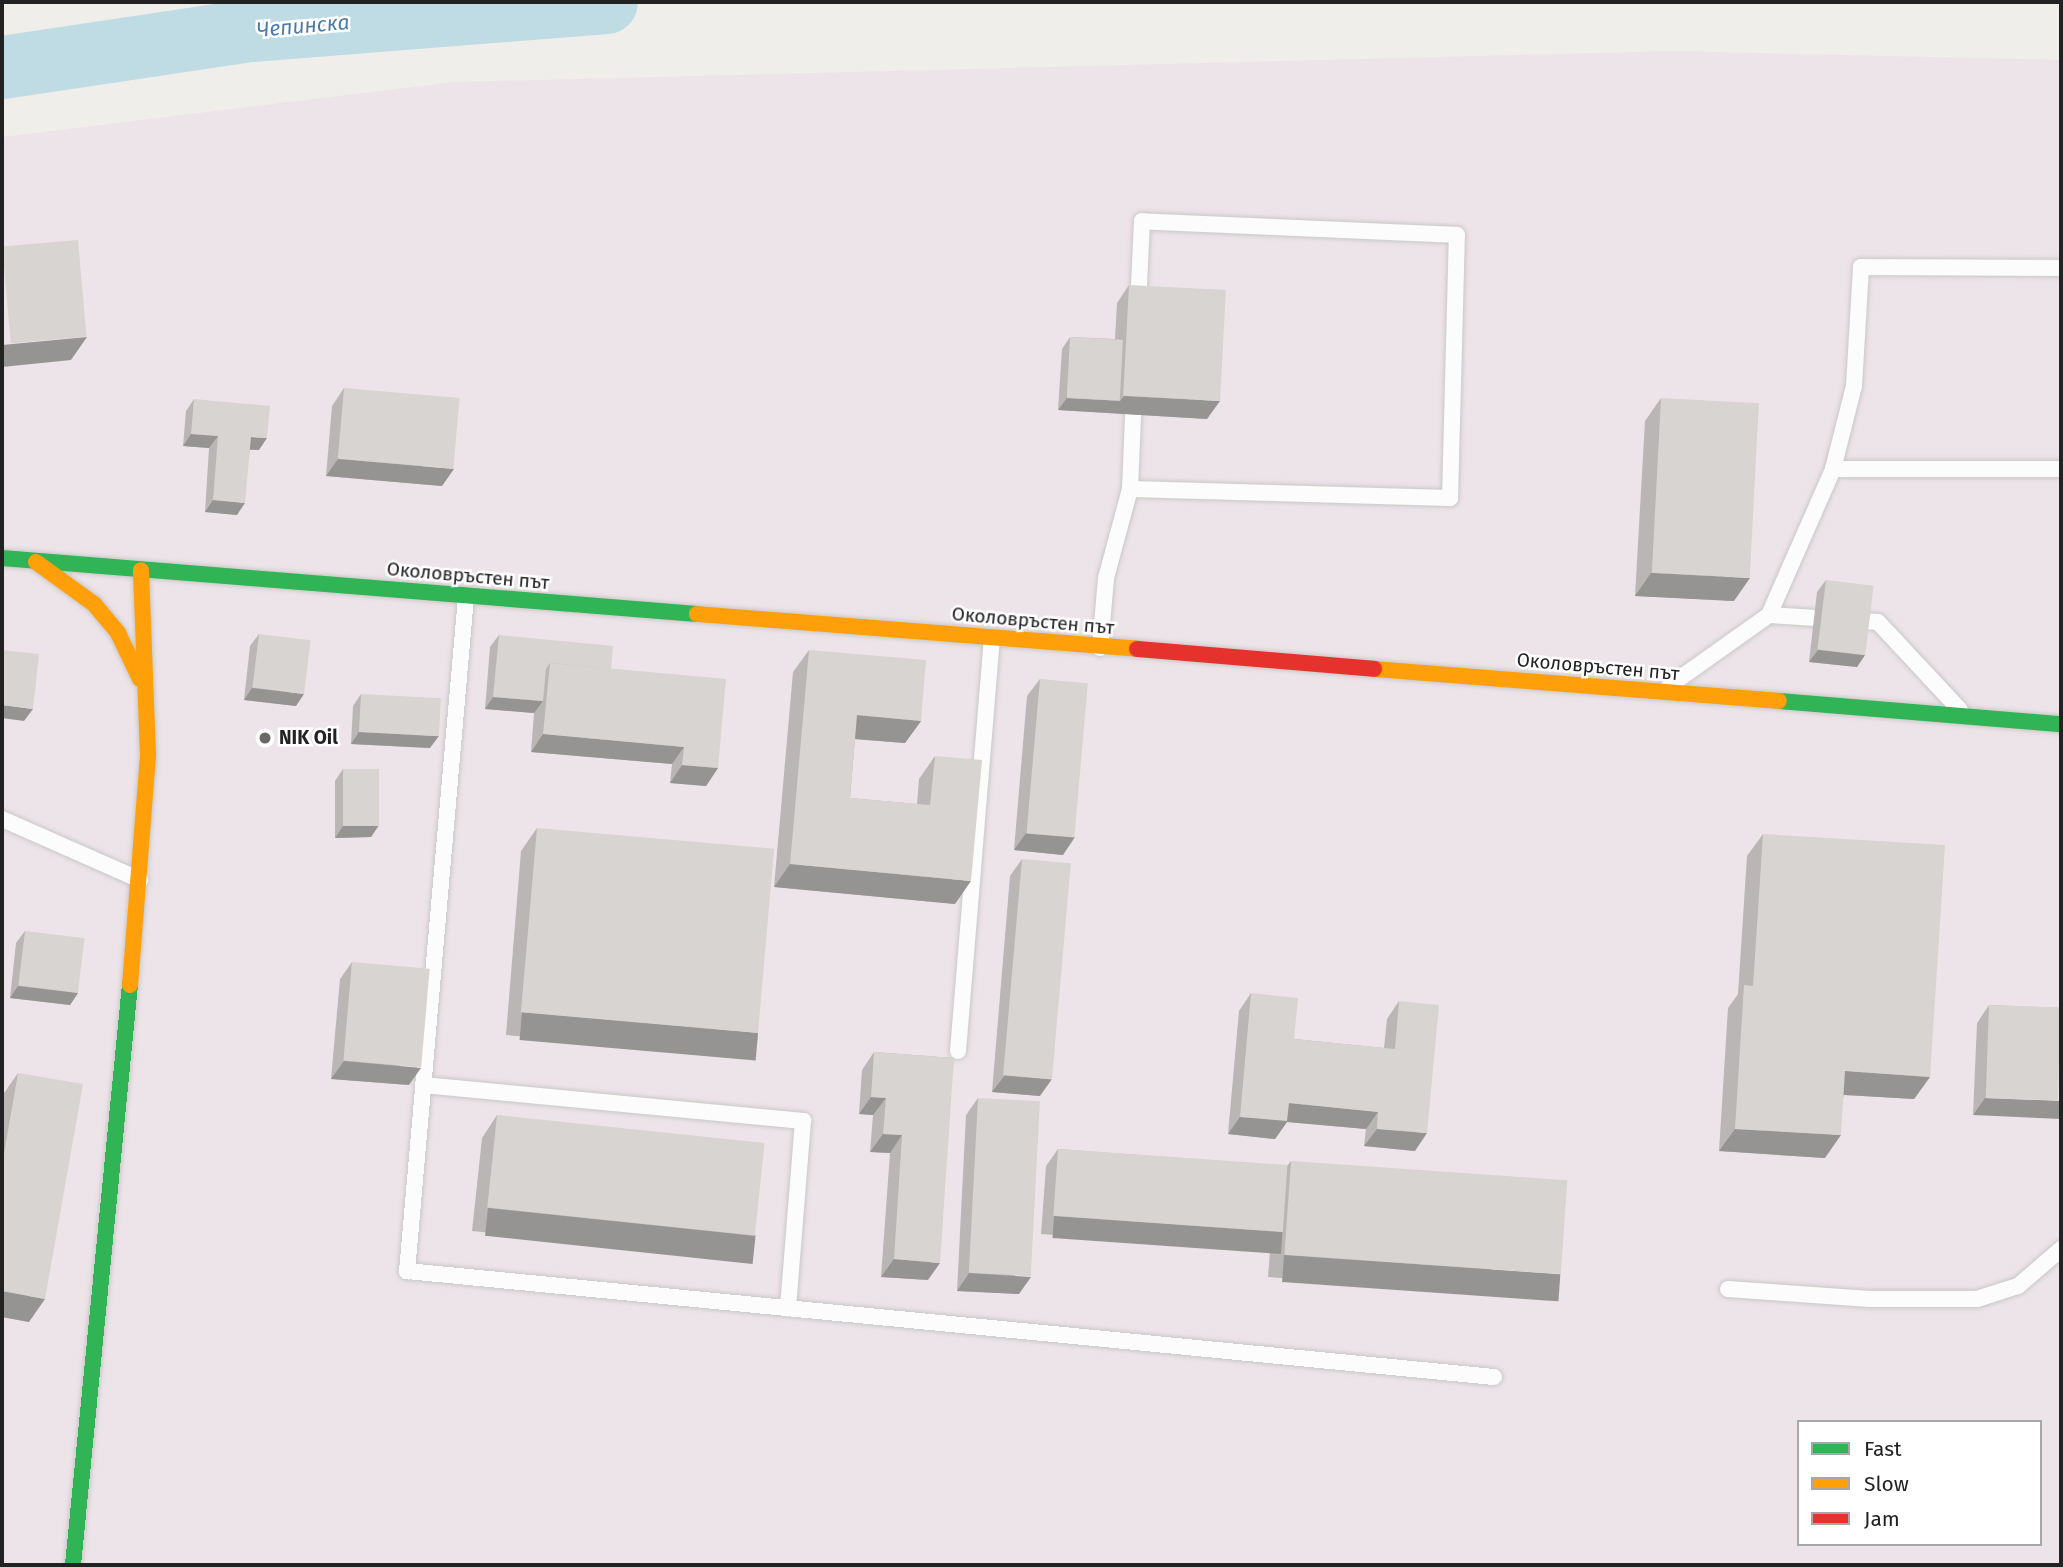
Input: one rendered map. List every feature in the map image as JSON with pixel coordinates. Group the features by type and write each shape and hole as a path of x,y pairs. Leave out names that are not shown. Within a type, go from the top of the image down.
{"street":[{"name":"Околовръстен път","path":"2,558 2061,724"},
{"path":"34,561 94,604 110,623 133,660 146,698"},
{"path":"73,1565 140,880 146,698 141,570"}],"lane":[{"path":"1130,489 1450,498 1457,235 1142,221 1137,328"},
{"path":"1660,693 1769,615 1833,470 1854,386 1861,267 2061,268"},
{"path":"1100,648 1106,578 1130,489 1135,382"},
{"path":"1833,470 2061,469"},
{"path":"466,597 407,1271 1493,1377"},
{"path":"1769,615 1878,622 1966,717"},
{"path":"958,1051 992,639"},
{"path":"2,819 140,880"},
{"path":"423,1085 803,1121 788,1308"},
{"path":"1728,1289 1870,1299 1977,1299 2018,1286 2061,1249"}],"shaded area":[{"path":"1675,51 2061,60 2061,1565 2,1565 2,137 454,82"}],"building":[{"path":"78,240 86,337 11,343 2,247"},
{"path":"1129,285 1226,290 1220,401 1123,396"},
{"path":"1070,337 1123,340 1120,401 1067,398"},
{"path":"344,388 460,398 453,469 338,459"},
{"path":"1661,398 1759,403 1750,578 1652,573"},
{"path":"194,399 270,406 267,438 251,437 245,503 213,500 218,436 191,434"},
{"path":"1826,580 1874,586 1865,655 1817,649"},
{"path":"259,634 311,640 304,694 252,688"},
{"path":"499,635 613,646 611,669 550,663 546,669 543,701 493,697"},
{"path":"2,650 39,654 33,709 2,705"},
{"path":"809,650 926,660 921,721 857,715 850,798 930,805 935,756 982,760 971,881 790,864"},
{"path":"550,663 726,679 718,768 682,765 684,747 543,734"},
{"path":"1040,679 1088,683 1074,838 1026,833"},
{"path":"361,694 441,698 439,736 359,732"},
{"path":"343,769 379,769 379,826 343,826"},
{"path":"537,828 774,849 758,1033 521,1012"},
{"path":"1763,834 1945,845 1930,1077 1845,1071 1841,1135 1735,1129 1744,985 1753,986"},
{"path":"1022,859 1071,863 1052,1079 1003,1075"},
{"path":"25,931 85,938 78,993 18,986"},
{"path":"352,962 430,969 421,1067 343,1061"},
{"path":"1251,993 1298,998 1294,1039 1395,1049 1399,1001 1439,1005 1427,1133 1377,1129 1378,1112 1289,1103 1287,1121 1240,1117"},
{"path":"1989,1005 2061,1008 2058,1100 1986,1098"},
{"path":"874,1052 954,1058 940,1263 894,1259 902,1135 883,1134 886,1098 871,1097"},
{"path":"18,1073 83,1084 45,1299 2,1291 2,1165"},
{"path":"978,1098 1040,1101 1031,1276 969,1273"},
{"path":"497,1115 765,1143 755,1236 487,1207"},
{"path":"1058,1149 1287,1165 1283,1232 1053,1216"},
{"path":"1291,1161 1567,1180 1561,1274 1284,1255"}],"waterway":[{"name":"Чепинска","path":"2,67 251,30 606,2"}],"traffic: fast":[{"path":"2,558 697,614"},
{"path":"1779,701 2061,724"},
{"path":"73,1565 130,985"}],"traffic: slow":[{"path":"36,562 94,604 118,633 140,679"},
{"path":"130,985 148,754 141,570"},
{"path":"697,614 1137,649"},
{"path":"1374,669 1779,701"}],"traffic: jam":[{"path":"1137,649 1374,669"}],"place":[{"name":"NIK Oil","path":"265,738"}]}
